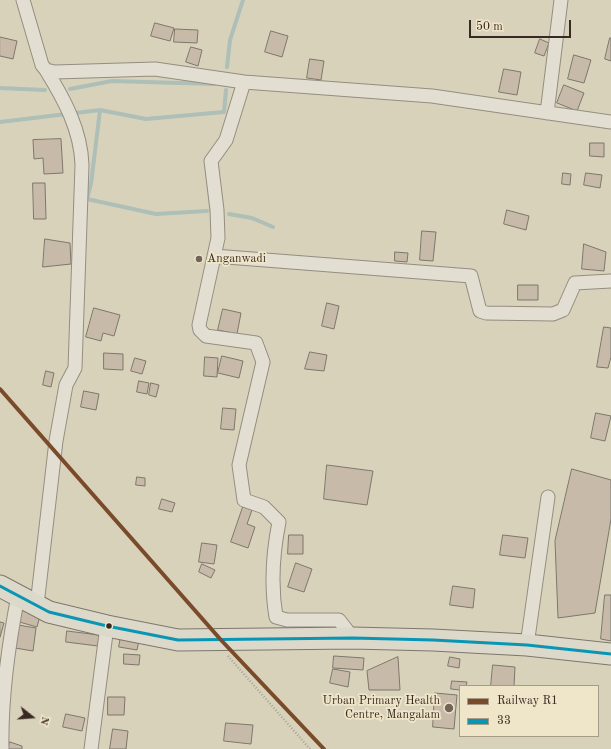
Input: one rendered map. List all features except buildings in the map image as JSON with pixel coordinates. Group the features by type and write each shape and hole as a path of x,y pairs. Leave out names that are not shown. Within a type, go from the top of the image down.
{"main road":[{"path":"9,591 50,612 107,626 178,640 353,638 433,640 527,646 611,654"}],"street":[{"path":"22,0 42,65 65,101 71,117 81,152 82,165 75,368 66,385 56,441 37,605"},
{"path":"547,113 561,0"},
{"path":"46,70 55,72 155,69 244,82 432,96 611,122"},
{"path":"244,82 226,140 211,161 218,221 214,256 199,324 200,330 206,336 256,342 263,362 239,465 244,500 264,507 279,522 276,539 274,602 276,617 287,620 339,620 353,638"},
{"path":"214,256 471,276 480,311 486,313 552,314 563,310 575,283 611,281"},
{"path":"527,646 548,498"},
{"path":"2,749 2,721 9,645 9,591"},
{"path":"91,749 107,626"}],"path":[{"path":"216,640 234,664 310,749"}],"waterway":[{"path":"227,67 230,40 243,0"},
{"path":"70,89 112,81 214,84"},
{"path":"0,88 45,90"},
{"path":"0,122 100,110 146,119 224,112 226,90"},
{"path":"100,110 91,184 87,199 156,214 207,211"},
{"path":"229,214 252,218 273,227"}],"rail line":[{"name":"R1","path":"0,389 221,640 324,749"}],"transit line":[{"name":"33","path":"0,586 49,612 107,626 178,640 353,638 433,640 527,645 611,654"}],"place":[{"name":"Anganwadi","path":"199,259"},
{"name":"Urban Primary Health Centre, Mangalam","path":"449,708"}]}
